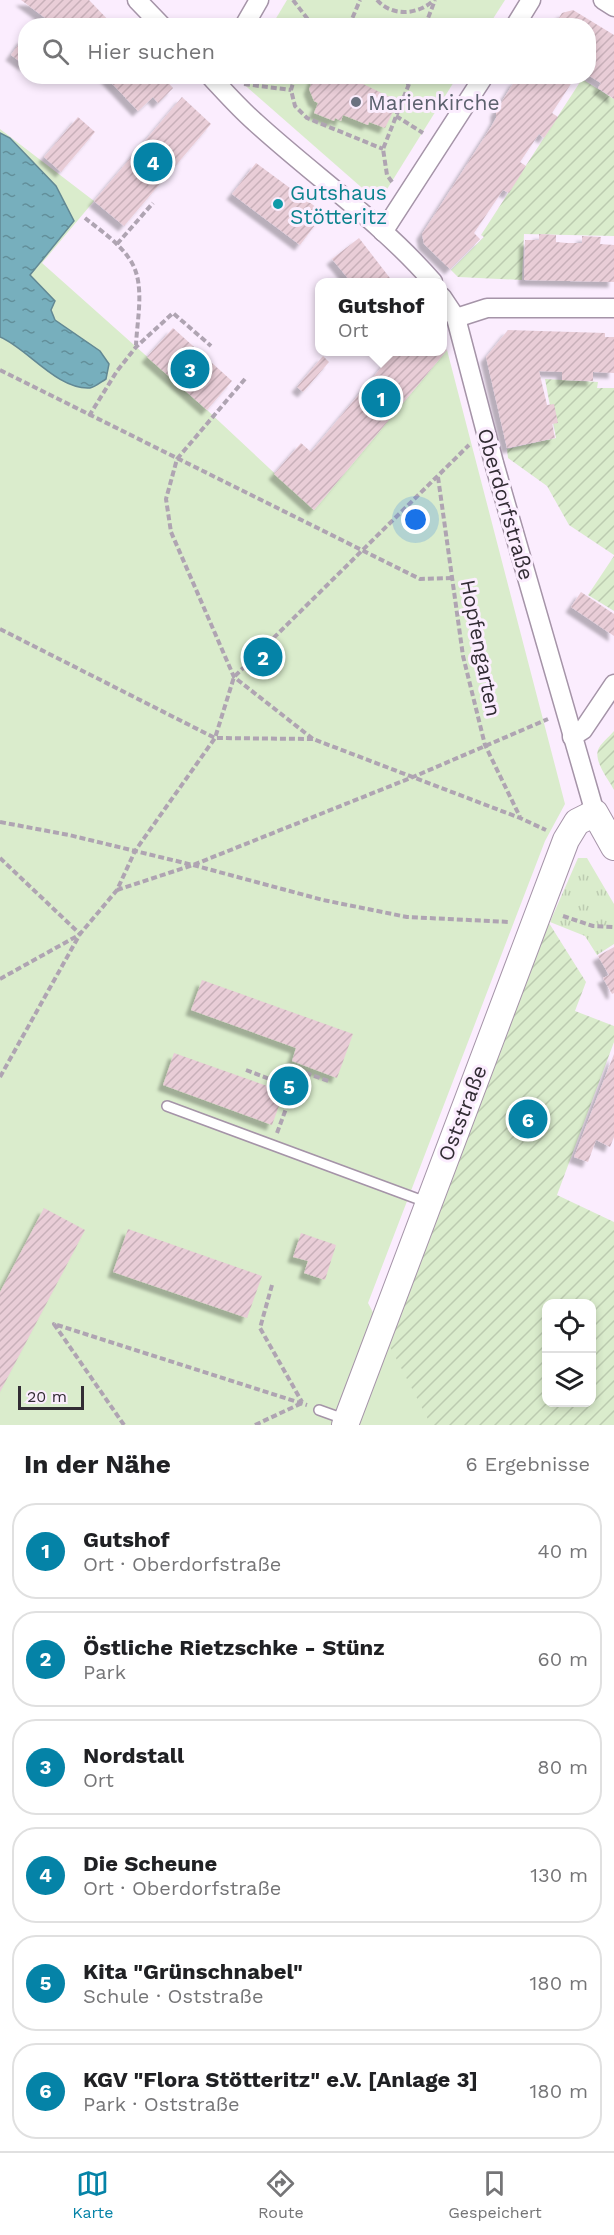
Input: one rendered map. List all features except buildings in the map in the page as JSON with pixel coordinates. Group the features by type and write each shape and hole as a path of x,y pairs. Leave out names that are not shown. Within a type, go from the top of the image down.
{"street":[{"path":"137,0 154,18"},
{"path":"249,18 259,0"},
{"path":"520,18 531,0"},
{"path":"603,0 614,7"},
{"path":"219,84 256,123 383,232 429,278"},
{"path":"383,232 478,84"},
{"name":"Oberdorfstraße","path":"447,304 456,318 485,430 595,813"},
{"path":"456,318 487,308 614,308"},
{"path":"572,737 583,730 614,684"},
{"path":"595,813 614,847"},
{"name":"Oststraße","path":"346,1423 566,840 577,822 595,813"}],"lane":[{"path":"167,1106 428,1203"},
{"path":"319,1410 346,1423"}],"path":[{"path":"293,0 307,18"},
{"path":"352,18 360,0"},
{"path":"377,0 381,5 398,12 415,11 434,0"},
{"path":"428,18 434,0"},
{"path":"255,84 291,90"},
{"path":"293,84 291,90 295,106 307,118 383,148"},
{"path":"404,199 387,175 383,148 409,84"},
{"path":"396,116 440,144"},
{"path":"117,244 153,203"},
{"path":"85,218 117,244 132,262 137,274 139,294 136,347"},
{"path":"89,416 117,371 136,347 173,313 211,346"},
{"path":"0,370 420,579 452,578"},
{"path":"245,379 177,459 166,499 171,532 234,677 313,739 520,818 566,840"},
{"path":"0,1077 80,934 117,890 135,851 215,738 234,677 485,430"},
{"name":"Hopfengarten","path":"438,476 462,656 484,745 520,818"},
{"path":"0,630 215,738 313,739"},
{"path":"0,636 6,632"},
{"path":"117,890 193,865 413,777 565,712"},
{"path":"0,822 193,865 323,900 407,917 514,922"},
{"path":"0,858 80,934"},
{"path":"556,918 565,915 593,926 614,927"},
{"path":"0,979 80,934"},
{"path":"246,1070 293,1088"},
{"path":"273,1144 300,1071 331,1082"},
{"path":"272,1285 260,1328 302,1403"},
{"path":"124,1425 54,1324 302,1403"},
{"path":"255,1425 302,1403"}],"green space":[{"path":"287,0 505,0 493,18 276,18"},
{"path":"243,84 453,84 384,194 369,194"},
{"path":"579,84 590,84 614,99 614,236 524,234 522,280 458,277 451,270 484,237 481,235"},
{"path":"0,129 94,201 42,263 207,410 314,510 442,356 447,356 447,350 565,804 545,841 368,1303 433,1425 0,1425"},
{"path":"545,379 598,382 597,388 614,388 614,555 569,525 547,486 508,458 507,449 556,438"},
{"path":"614,556 614,611 588,595"},
{"path":"614,731 614,790 597,755 601,745"},
{"path":"578,858 587,858 614,904 614,944 597,955 585,936 550,922"},
{"path":"549,923 586,982 575,1011 614,1026 614,1042 557,1195 614,1222 614,1425 431,1425 386,1339"}],"water":[{"path":"0,133 10,138 56,186 74,221 30,275 55,301 51,310 55,320 100,351 109,364 106,379 90,388 78,387 54,376 10,342 0,337"}],"place":[{"name":"Marienkirche","path":"356,102"},
{"name":"Die Scheune","path":"153,162"},
{"name":"Gutshaus Stötteritz","path":"278,204"},
{"name":"Nordstall","path":"190,369"},
{"name":"Gutshof","path":"381,398"},
{"name":"Östliche Rietzschke - Stünz","path":"263,657"},
{"name":"Kita \"Grünschnabel\"","path":"289,1086"},
{"name":"KGV \"Flora Stötteritz\" e.V. [Anlage 3]","path":"528,1119"}]}
